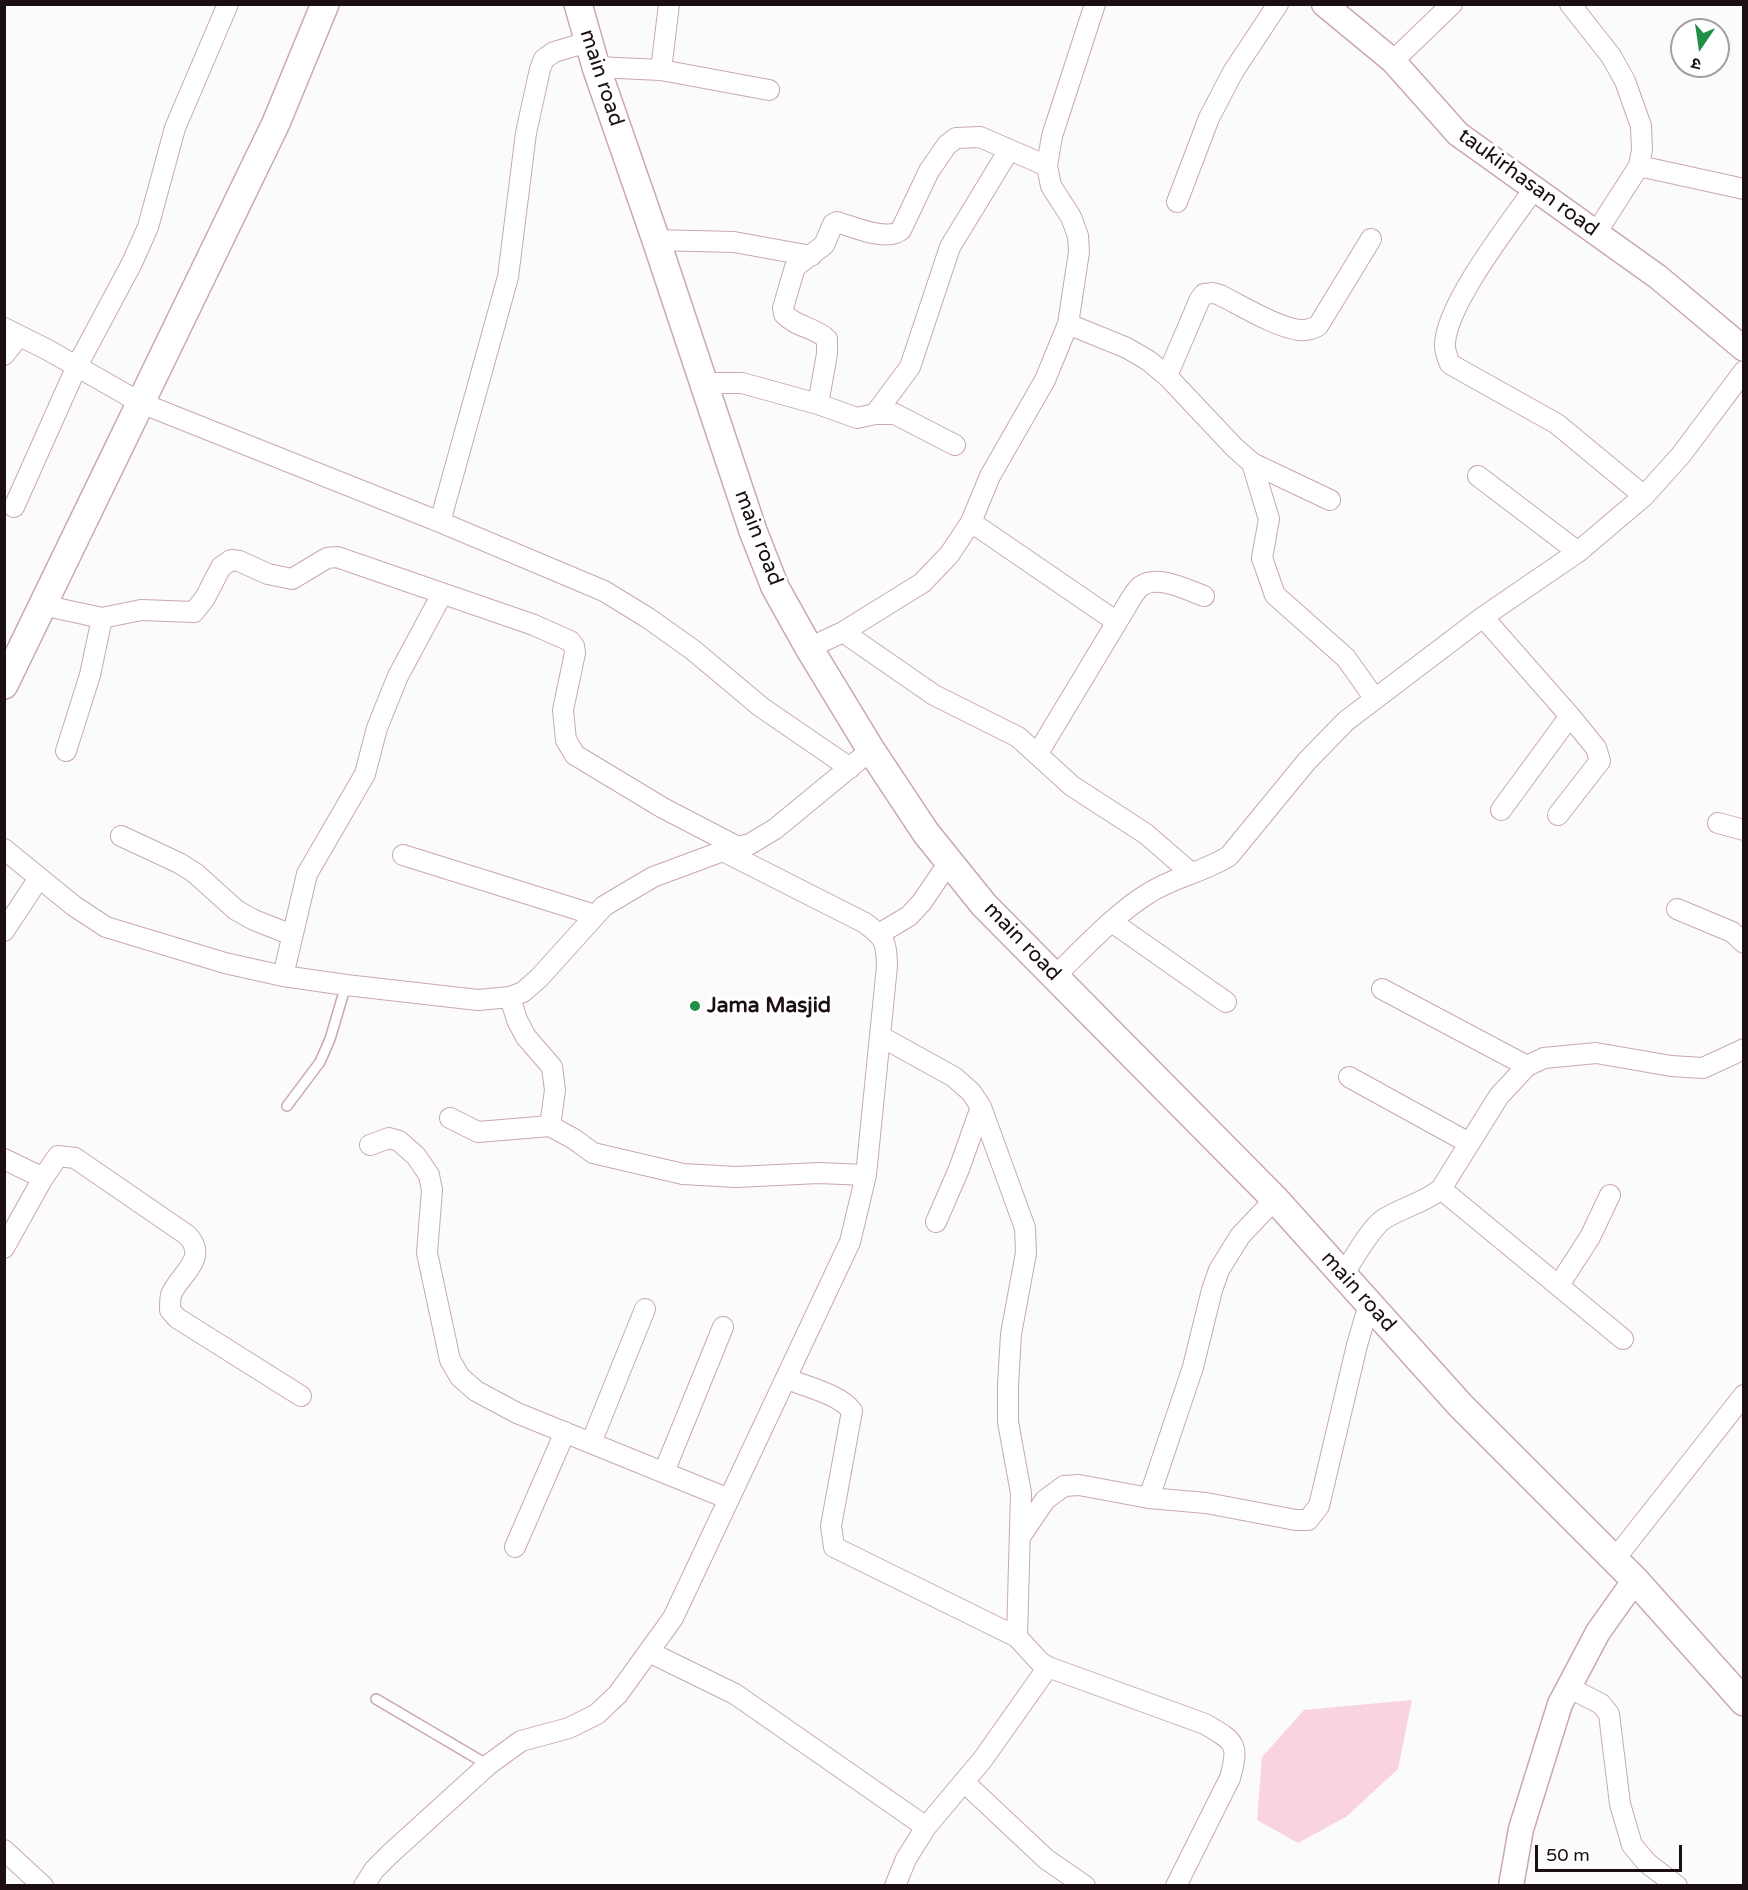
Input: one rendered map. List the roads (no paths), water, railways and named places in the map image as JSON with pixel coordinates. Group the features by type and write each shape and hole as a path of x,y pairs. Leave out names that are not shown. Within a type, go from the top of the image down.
{"main road":[{"path":"4,685 276,123 325,4"},
{"name":"main road","path":"578,4 592,55 753,531 775,587 871,750 926,833 984,905 1275,1199 1461,1406 1635,1580 1743,1702"}],"street":[{"path":"14,507 77,366 132,263 148,226 176,128 228,4"},
{"path":"661,70 669,4"},
{"path":"809,648 843,632 922,583 949,555 970,522 990,476 1045,380 1068,324 1079,252 1078,236 1071,217 1051,186 1047,166 1052,136 1095,4"},
{"path":"1177,202 1209,118 1233,72 1278,4"},
{"name":"taukirhasan road","path":"1324,4 1393,61 1458,134 1658,276 1743,349"},
{"path":"1393,61 1452,4"},
{"path":"1570,4 1611,56 1625,81 1641,126 1640,166 1596,233"},
{"path":"440,522 508,277 526,134 544,59 554,52 592,55 769,90"},
{"path":"818,404 827,354 827,339 821,334 790,321 784,314 783,308 795,267 824,245 833,224 837,222 884,236 897,234 929,171 947,145 956,138 980,137 1047,166"},
{"path":"875,414 910,366 950,248 1009,150"},
{"path":"1640,166 1743,189"},
{"path":"1534,189 1465,290 1449,323 1445,347 1450,364 1557,424 1644,496"},
{"path":"1167,376 1204,294 1220,295 1285,327 1301,331 1310,330 1318,326 1371,239"},
{"path":"656,240 734,242 811,256"},
{"path":"1068,324 1127,348 1149,361 1167,376 1252,463 1330,500"},
{"path":"4,355 12,332 141,403 440,522 604,591 648,618 693,650 761,707 850,768"},
{"path":"1055,976 1112,922 1149,893 1216,864 1229,856 1306,761 1346,721 1483,617 1578,552 1644,496 1681,455 1743,371"},
{"path":"704,383 742,383 818,404 857,418 875,414 896,414 955,445"},
{"path":"1252,463 1269,519 1262,558 1275,595 1346,658 1375,699"},
{"path":"1478,476 1578,552"},
{"path":"970,522 1116,622"},
{"path":"42,605 102,618 141,610 194,612 205,598 221,567 231,560 239,561 267,574 292,579 327,558 337,557 534,625 570,641 574,646 575,653 563,710 566,740 575,755 731,849 865,923 879,934 886,945 887,966 866,1175 850,1242 673,1618 618,1694 597,1714 569,1728 521,1741 488,1765 390,1854 374,1870 364,1886"},
{"path":"1038,753 1116,622 1141,586 1150,582 1163,582 1203,596"},
{"path":"283,976 307,874 365,774 377,728 398,676 442,594"},
{"path":"1483,617 1596,748 1600,761 1558,815"},
{"path":"66,751 90,675 102,618"},
{"path":"843,632 934,695 1018,737 1072,786 1146,834 1191,873"},
{"path":"1501,810 1570,716"},
{"path":"4,849 74,906 106,927 225,963 283,976 478,1000 523,992 539,978 604,906 653,877 750,844 776,829 871,750"},
{"path":"1718,823 1743,830"},
{"path":"121,836 195,873 236,910 254,921 292,935"},
{"path":"404,855 595,915"},
{"path":"879,934 909,916 922,903 950,862"},
{"path":"4,931 39,878"},
{"path":"1677,909 1732,932 1743,943"},
{"path":"1112,922 1226,1002"},
{"path":"1382,989 1527,1066"},
{"path":"510,996 517,1020 526,1037 552,1067 555,1090 550,1126"},
{"path":"880,1036 954,1077 971,1092 981,1107 1025,1228 1026,1253 1011,1334 1008,1386 1008,1422 1021,1493 1017,1637"},
{"path":"1343,1275 1375,1226 1442,1189 1499,1096 1527,1066 1544,1058 1596,1053 1671,1066 1703,1068 1743,1049"},
{"path":"1349,1077 1469,1143"},
{"path":"936,1222 959,1169 981,1107"},
{"path":"450,1118 478,1132 550,1126 593,1153 682,1174 736,1177 819,1173 866,1175"},
{"path":"370,1144 389,1138 399,1141 416,1155 429,1175 432,1190 427,1253 450,1360 460,1377 476,1391 517,1413 729,1499"},
{"path":"4,1248 58,1156 75,1158 194,1242 195,1258 171,1296 170,1310 177,1318 300,1396"},
{"path":"4,1159 43,1178"},
{"path":"1442,1189 1623,1339"},
{"path":"1558,1285 1590,1237 1610,1195"},
{"path":"1149,1498 1193,1367 1212,1290 1220,1270 1240,1236 1275,1199"},
{"path":"1020,1537 1045,1500 1064,1486 1078,1485 1149,1498 1206,1503 1296,1520 1308,1520 1319,1506 1369,1304"},
{"path":"591,1443 645,1309"},
{"path":"664,1472 723,1327"},
{"path":"787,1379 838,1399 852,1411 831,1526 834,1547 1017,1637 1040,1662 1048,1667 1205,1724 1225,1736 1234,1746 1236,1758 1230,1778 1176,1886"},
{"path":"1614,1560 1743,1395"},
{"path":"515,1547 565,1432"},
{"path":"1511,1886 1521,1830 1560,1704 1598,1632 1635,1580"},
{"path":"649,1652 735,1694 926,1827"},
{"path":"895,1886 906,1859 926,1827 983,1759 1048,1667"},
{"path":"1568,1687 1601,1704 1609,1714 1620,1804 1632,1845 1647,1863 1677,1886"},
{"path":"964,1782 1046,1859 1085,1886"},
{"path":"4,1850 43,1886"}],"lane":[{"path":"287,1106 320,1062 330,1039 346,985"},
{"path":"376,1699 488,1765"}],"place":[{"name":"Jama Masjid","path":"695,1006"}]}
